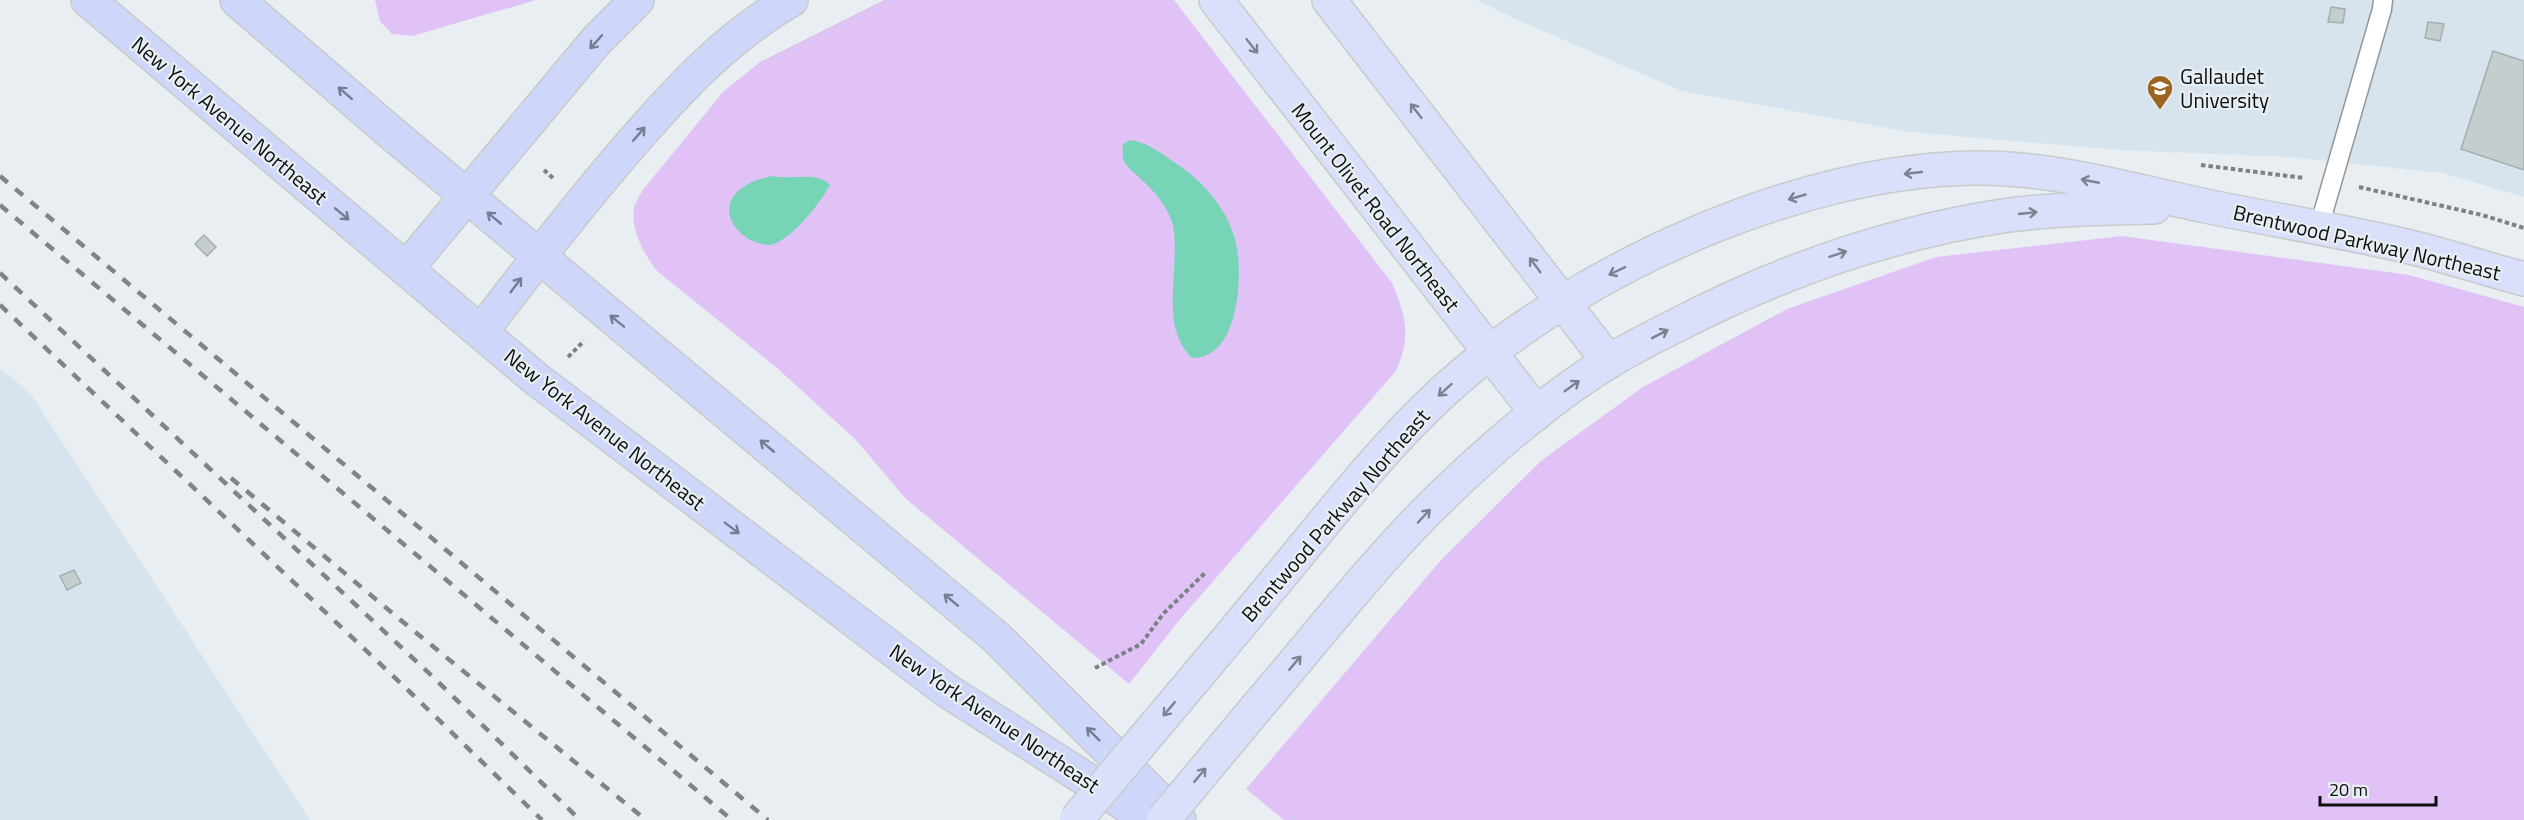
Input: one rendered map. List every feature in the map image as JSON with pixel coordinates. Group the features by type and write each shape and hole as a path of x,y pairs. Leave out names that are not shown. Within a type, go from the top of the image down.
{"highway":[{"name":"New York Avenue Northeast","path":"88,0 481,332 598,426 946,690 1150,820"},
{"name":"New York Avenue Northeast","path":"237,0 467,196 997,638 1179,820"},
{"path":"406,269 596,41 637,0"},
{"path":"481,332 581,202 688,79 735,37 790,0"}],"main road":[{"name":"Mount Olivet Road Northeast","path":"1216,0 1537,413"},
{"path":"1329,0 1609,362"},
{"name":"Brentwood Parkway Northeast","path":"1076,820 1404,430 1490,352 1563,302 1629,266 1736,218 1818,191 1890,176 1972,168 1996,168 2087,180 2319,227 2421,250 2524,279"},
{"name":"Brentwood Parkway Northeast","path":"1163,820 1257,707 1424,515 1537,413 1609,362 1696,315 1781,275 1872,244 2009,215 2080,209 2209,206"}],"lane":[{"path":"2319,227 2383,0"}],"path":[{"path":"2198,165 2252,170 2331,182 2415,198 2524,228"},
{"path":"565,360 588,336"},
{"path":"1095,668 1141,644 1163,614 1205,573"}],"shaded area":[{"path":"375,0 536,0 412,36 392,34 380,21"},
{"path":"884,0 1174,0 1392,283 1397,295 1404,317 1405,337 1404,348 1395,372 1181,618 1129,684 905,498 856,440 776,367 657,271 643,250 636,233 634,208 642,191 723,92 760,62"},
{"name":"Gallaudet University","path":"1478,0 2524,0 2524,197 2442,173 2291,157 2120,150 1910,132 1682,91 1511,17"},
{"path":"1130,140 1157,150 1201,183 1217,202 1230,224 1239,269 1235,310 1229,329 1220,344 1208,355 1192,358 1182,345 1176,330 1173,313 1175,243 1173,226 1161,202 1130,169 1123,158 1123,144"},
{"path":"772,176 818,178 830,185 820,201 794,231 776,243 768,245 749,239 741,233 734,226 729,208 732,200 742,188 754,181"},
{"path":"2122,236 2409,275 2524,307 2524,820 1284,820 1246,789 1441,560 1542,460 1643,387 1787,309 1936,257"},
{"path":"0,368 30,393 310,820 0,820"}],"building":[{"path":"2331,7 2345,9 2343,23 2328,22"},
{"path":"2428,22 2444,24 2440,41 2425,38"},
{"path":"2493,51 2524,61 2524,170 2461,149"},
{"path":"204,235 216,247 207,256 195,244"},
{"path":"74,570 81,583 67,590 60,576"}],"railway":[{"path":"0,176 768,820"},
{"path":"0,205 732,820"},
{"path":"0,273 432,676 580,820"},
{"path":"0,305 411,693 542,820"},
{"path":"231,478 646,820"}],"place":[{"name":"Gallaudet University","path":"2160,111"}]}
